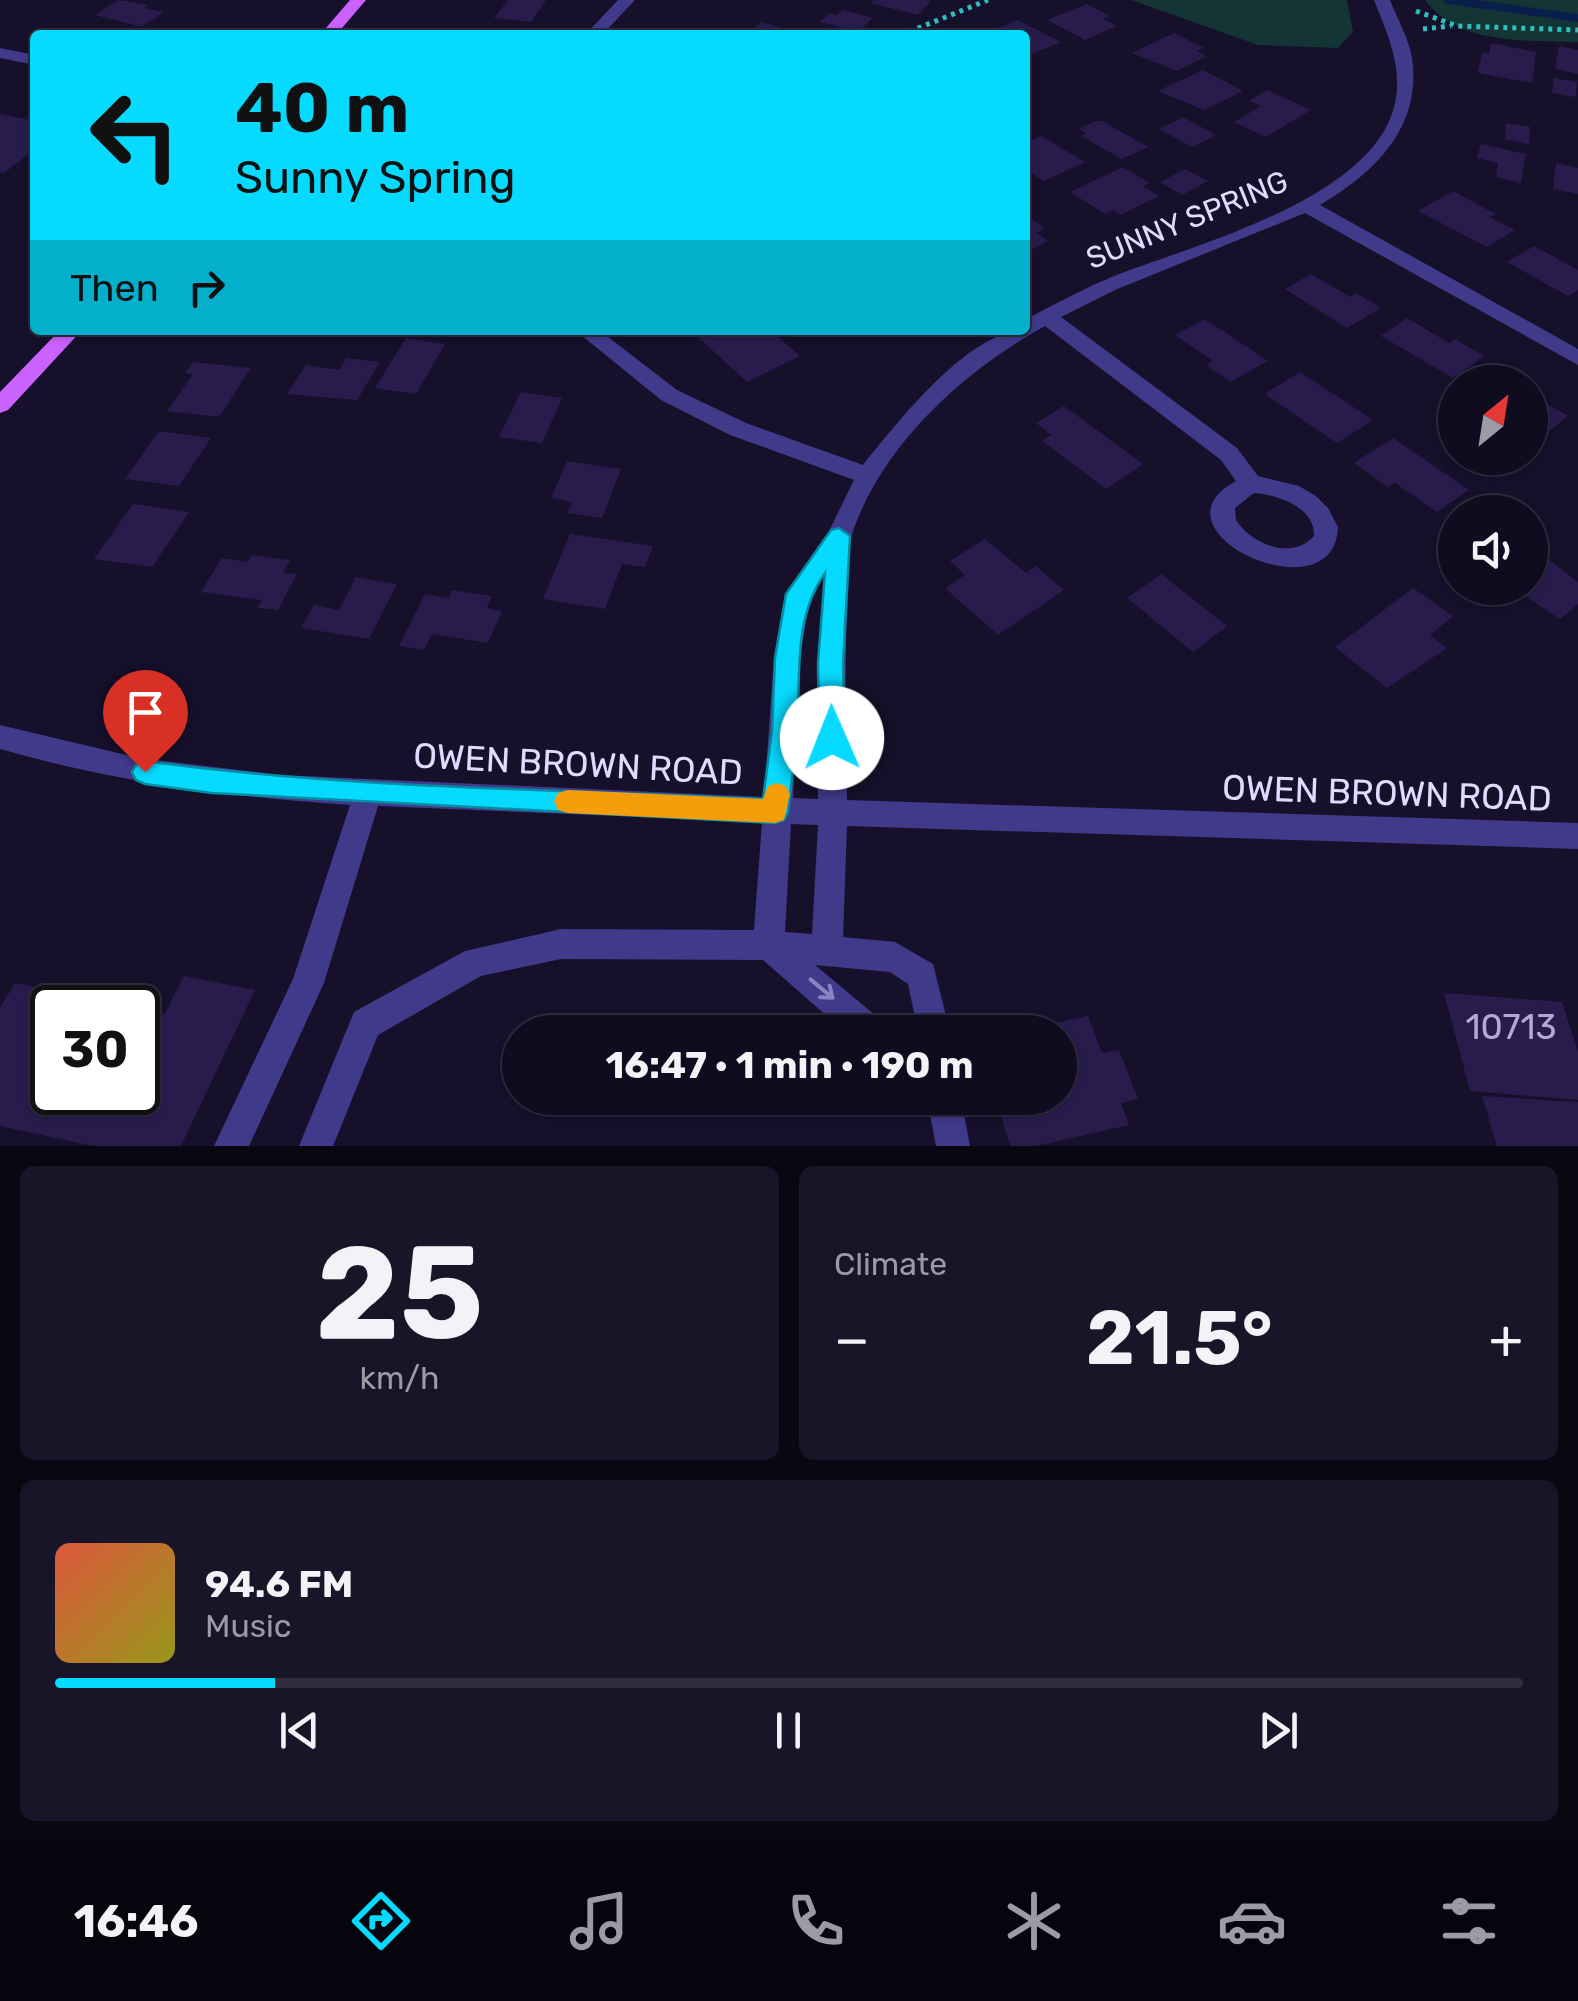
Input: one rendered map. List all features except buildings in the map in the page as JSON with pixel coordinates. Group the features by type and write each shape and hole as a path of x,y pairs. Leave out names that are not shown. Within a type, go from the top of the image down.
{"main road":[{"path":"332,30 358,0"},
{"path":"0,405 67,335"}],"street":[{"path":"599,30 626,0"},
{"name":"SUNNY SPRING","path":"1030,326 1084,296 1309,207 1354,176 1380,151 1407,98 1409,76 1404,52 1382,0"},
{"path":"0,54 30,59"},
{"path":"1309,207 1578,358"},
{"path":"1047,317 1229,454 1251,484"},
{"path":"591,335 669,395 738,429 868,476"},
{"name":"SUNNY SPRING","path":"769,945 787,658 798,594 839,536 868,476 922,407 950,380 1015,335"},
{"name":"SUNNY SPRING","path":"827,951 833,814 830,663 839,536"},
{"name":"OWEN BROWN ROAD","path":"0,738 112,768 212,782 368,792 775,812 1578,836"},
{"path":"231,1146 308,984 368,792"},
{"path":"316,1146 366,1024 476,962 561,944 769,945 895,958 922,975 930,1015"},
{"path":"769,945 849,1015"}],"path":[{"path":"913,30 988,0"},
{"path":"1382,0 1457,26 1578,30"}],"green space":[{"path":"1131,0 1347,0 1353,32 1338,48 1258,45"},
{"path":"1425,0 1578,0 1578,42 1516,40 1475,33 1439,15"}],"waterway":[{"path":"1448,0 1578,18"}],"slow traffic":[{"path":"568,801 775,812 777,794"}],"route":[{"path":"145,772 212,782 368,792 775,812 785,732 787,658 798,594 839,536 830,663 832,738"}]}
